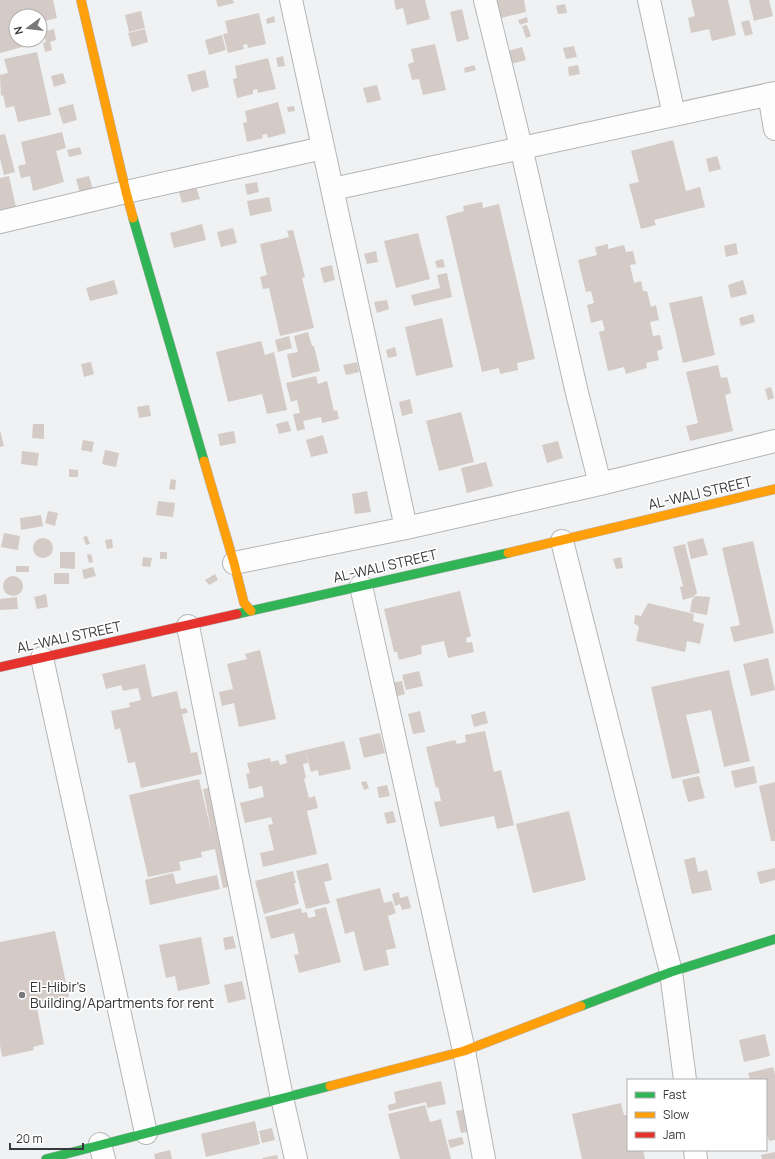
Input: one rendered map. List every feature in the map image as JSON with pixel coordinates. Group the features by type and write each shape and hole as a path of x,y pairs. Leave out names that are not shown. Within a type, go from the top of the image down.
{"street":[{"path":"81,0 126,192 244,603 251,611"},
{"path":"291,0 406,528"},
{"path":"484,0 521,148 577,393 600,484"},
{"path":"649,0 674,115"},
{"path":"332,189 772,94 775,129"},
{"path":"0,222 323,148"},
{"path":"236,572 406,528 600,484 775,441"},
{"name":"AL-WALI STREET","path":"0,667 562,541 775,489"},
{"path":"562,541 671,972 685,1079"},
{"path":"361,586 464,1051 484,1159"},
{"path":"188,626 282,1098 296,1159"},
{"path":"42,658 146,1133"},
{"path":"46,1159 102,1152 146,1133 464,1051 671,972 775,939"}],"building":[{"path":"0,0 53,0 57,18 48,20 48,8 8,8 8,48 19,48 0,53"},
{"path":"216,0 233,0 234,3 218,7"},
{"path":"394,0 425,0 430,19 407,25 403,8 396,10"},
{"path":"497,0 524,0 526,12 501,18"},
{"path":"691,0 728,0 736,35 712,41 709,29 691,33 688,18 695,16"},
{"path":"749,0 769,0 773,16 754,21"},
{"path":"565,4 567,13 558,14 556,6"},
{"path":"462,9 469,39 457,42 450,12"},
{"path":"141,11 145,28 129,32 125,15"},
{"path":"259,13 266,44 248,48 247,44 243,45 244,49 228,53 223,34 228,33 225,21"},
{"path":"274,16 275,22 267,24 266,19"},
{"path":"527,17 528,22 520,25 518,20"},
{"path":"749,20 753,34 745,36 741,22"},
{"path":"527,25 531,36 526,38 522,26"},
{"path":"54,29 56,40 50,42 52,50 45,52 44,48 48,48 48,31"},
{"path":"145,29 148,42 132,47 128,33"},
{"path":"222,35 226,50 209,55 205,40"},
{"path":"435,44 446,90 423,95 419,79 412,80 408,64 414,62 411,49"},
{"path":"574,46 577,57 566,59 563,48"},
{"path":"522,47 526,60 511,64 508,51"},
{"path":"37,52 51,115 18,122 14,106 6,108 3,95 1,96 0,75 8,73 4,59"},
{"path":"283,56 285,66 278,67 276,58"},
{"path":"268,58 276,89 258,93 257,89 253,90 253,94 237,98 233,79 237,78 235,66"},
{"path":"474,65 476,70 465,73 464,68"},
{"path":"578,65 580,74 569,76 568,67"},
{"path":"205,70 209,87 192,92 187,75"},
{"path":"63,73 66,83 54,87 51,76"},
{"path":"377,85 381,100 367,103 363,88"},
{"path":"278,102 286,133 268,138 267,134 262,135 263,138 247,142 243,123 247,122 245,111"},
{"path":"73,104 77,120 63,124 58,108"},
{"path":"294,106 295,111 288,112 287,107"},
{"path":"62,132 66,148 56,151 64,182 33,191 30,176 21,178 18,166 26,164 21,142"},
{"path":"5,134 15,172 4,175 0,158 0,135"},
{"path":"673,140 686,191 700,187 705,207 654,220 656,225 641,229 629,184 639,182 631,151"},
{"path":"80,147 82,154 69,157 67,150"},
{"path":"717,156 721,169 709,172 706,159"},
{"path":"9,176 16,207 0,211 0,178"},
{"path":"89,176 93,189 80,193 76,179"},
{"path":"257,182 259,192 247,195 245,184"},
{"path":"196,187 200,199 182,203 179,192"},
{"path":"269,197 272,211 250,216 247,201"},
{"path":"482,202 483,208 499,204 535,359 517,363 518,370 500,374 499,368 482,372 446,216 464,211 463,206"},
{"path":"202,224 206,240 174,248 170,233"},
{"path":"233,228 237,243 221,247 217,232"},
{"path":"293,230 305,277 302,278 314,328 280,336 269,288 263,289 260,277 267,275 260,244 289,237 287,231"},
{"path":"418,233 430,279 396,288 384,241"},
{"path":"736,243 738,254 726,257 724,246"},
{"path":"608,244 608,249 624,245 626,252 633,251 636,264 630,265 634,283 641,281 643,291 647,291 651,307 656,305 659,320 650,322 653,336 660,335 663,349 657,351 659,360 646,363 647,368 626,374 624,367 608,371 599,332 605,330 602,320 591,323 587,305 594,303 591,291 586,292 578,260 597,255 595,247"},
{"path":"376,251 378,262 367,264 364,254"},
{"path":"443,259 445,267 437,268 435,261"},
{"path":"332,265 335,280 324,283 320,268"},
{"path":"447,273 452,297 414,306 411,295 440,288 437,275"},
{"path":"114,280 118,294 90,301 86,288"},
{"path":"743,280 747,294 731,298 728,285"},
{"path":"702,296 715,355 683,363 669,303"},
{"path":"387,300 389,309 377,313 374,302"},
{"path":"753,314 755,322 741,326 739,318"},
{"path":"442,318 453,367 416,376 405,327"},
{"path":"308,332 312,346 314,346 320,371 292,378 287,354 298,352 294,336"},
{"path":"289,336 292,348 278,352 275,340"},
{"path":"261,341 265,355 274,352 287,410 267,414 262,394 228,402 216,352"},
{"path":"395,347 397,356 388,358 386,350"},
{"path":"91,362 94,374 84,377 81,364"},
{"path":"357,362 359,372 346,375 343,365"},
{"path":"718,365 721,378 727,377 731,393 725,395 733,431 690,441 686,426 698,423 686,372"},
{"path":"316,376 318,384 327,381 334,411 337,410 339,419 322,423 321,417 303,421 305,429 297,431 293,414 300,413 297,400 291,402 286,383"},
{"path":"771,387 774,398 768,400 765,389"},
{"path":"410,399 413,413 402,416 399,402"},
{"path":"149,405 151,416 139,418 137,407"},
{"path":"461,412 474,462 439,471 426,421"},
{"path":"288,421 291,431 279,434 276,424"},
{"path":"33,424 44,424 44,439 32,438"},
{"path":"0,430 4,446 0,447"},
{"path":"234,431 236,443 220,446 218,434"},
{"path":"323,435 328,453 311,457 306,440"},
{"path":"83,440 94,442 92,452 81,450"},
{"path":"558,441 563,458 547,463 542,445"},
{"path":"105,450 119,453 116,467 102,464"},
{"path":"22,451 39,453 37,466 21,464"},
{"path":"486,462 493,486 467,493 461,468"},
{"path":"69,469 78,470 78,477 69,477"},
{"path":"171,479 176,480 175,490 169,489"},
{"path":"367,491 371,512 355,514 352,494"},
{"path":"158,501 175,503 173,517 156,515"},
{"path":"48,511 58,513 55,526 45,523"},
{"path":"41,515 43,526 21,530 20,518"},
{"path":"4,533 20,536 18,550 1,547"},
{"path":"87,536 90,544 86,545 83,537"},
{"path":"39,538 47,538 53,544 53,552 47,558 39,558 33,552 33,544"},
{"path":"703,538 708,555 691,559 687,542"},
{"path":"112,539 113,548 107,549 105,540"},
{"path":"753,541 774,633 734,642 730,627 740,625 722,548"},
{"path":"685,544 697,593 693,597 683,600 680,587 683,586 673,547"},
{"path":"60,552 75,552 75,569 60,568"},
{"path":"160,552 167,552 167,559 160,559"},
{"path":"91,554 93,562 89,563 87,555"},
{"path":"143,557 152,558 150,567 142,566"},
{"path":"621,557 623,568 616,569 613,559"},
{"path":"16,566 29,566 29,572 16,572"},
{"path":"93,567 96,576 84,579 82,570"},
{"path":"54,573 69,573 69,584 54,584"},
{"path":"215,574 218,580 209,585 205,580"},
{"path":"13,576 20,579 23,586 20,593 13,596 6,593 3,586 6,579"},
{"path":"460,591 471,636 466,638 467,643 472,642 474,652 448,658 444,641 421,646 422,654 399,660 397,652 394,652 384,609"},
{"path":"46,594 48,607 37,609 34,597"},
{"path":"695,596 710,597 707,615 690,612 692,600"},
{"path":"17,597 18,609 0,610 0,599"},
{"path":"648,603 694,614 693,621 704,624 700,644 687,641 685,652 636,641 639,627 634,623 635,615 641,616"},
{"path":"260,650 276,719 239,727 234,703 222,706 219,692 233,689 227,664 247,659 245,654"},
{"path":"768,658 775,690 751,696 743,664"},
{"path":"145,664 152,697 177,691 181,709 186,708 188,713 182,714 191,753 197,752 202,774 141,788 135,762 128,763 120,728 115,730 111,711 130,707 129,703 141,700 138,688 123,691 121,685 106,689 102,674"},
{"path":"729,670 750,761 724,767 711,710 686,715 700,773 672,779 651,687"},
{"path":"419,671 423,686 406,690 402,675"},
{"path":"402,681 405,694 394,697 391,683"},
{"path":"420,711 425,732 413,734 408,714"},
{"path":"485,711 488,723 474,727 471,715"},
{"path":"485,731 494,772 501,770 514,825 497,829 494,816 440,827 434,802 441,801 438,787 436,788 426,747 455,740 457,744 466,742 465,735"},
{"path":"380,733 385,753 364,758 359,738"},
{"path":"344,741 351,769 319,776 318,770 311,772 305,750"},
{"path":"305,750 308,763 303,764 306,778 304,779 309,798 315,796 318,808 307,811 317,854 263,867 260,853 274,850 268,825 273,824 271,817 245,823 240,803 264,797 262,786 249,789 246,774 250,773 247,763 270,758 271,762 278,760 280,765 287,763 285,755"},
{"path":"754,766 757,783 735,788 731,771"},
{"path":"699,776 705,798 688,802 682,780"},
{"path":"199,779 212,835 203,789 212,787 232,886 223,888 215,849 201,852 202,857 179,862 181,870 148,877 129,795"},
{"path":"366,781 369,788 364,790 361,782"},
{"path":"775,782 775,841 771,841 759,786"},
{"path":"387,785 390,796 379,798 377,787"},
{"path":"393,811 396,822 387,824 384,813"},
{"path":"569,811 586,880 533,893 516,824"},
{"path":"695,857 698,872 707,870 712,890 692,894 684,860"},
{"path":"328,863 332,880 324,882 330,903 306,909 296,871"},
{"path":"775,868 775,880 760,884 757,872"},
{"path":"293,871 299,904 264,914 255,881"},
{"path":"173,873 176,884 217,875 220,889 150,905 145,880"},
{"path":"380,888 384,903 392,901 396,913 388,916 396,948 386,950 389,965 364,971 354,931 345,934 336,899"},
{"path":"399,892 400,898 408,896 411,908 402,910 400,904 395,906 392,894"},
{"path":"326,907 341,962 299,973 294,955 299,954 294,933 271,939 265,917 301,908 302,913 307,912 308,918 316,916 314,910"},
{"path":"55,931 69,997 36,1003 44,1044 33,1047 34,1050 2,1057 0,1045 0,942"},
{"path":"233,936 236,948 225,950 223,938"},
{"path":"201,937 210,984 178,991 175,976 166,978 159,945"},
{"path":"242,981 246,999 228,1003 224,985"},
{"path":"765,1034 770,1056 744,1062 739,1040"},
{"path":"773,1067 775,1074 775,1140 769,1141 767,1133 767,1079 750,1079 748,1073"},
{"path":"441,1081 446,1104 427,1108 426,1102 389,1111 388,1105 396,1103 394,1092"},
{"path":"621,1103 624,1115 627,1115 627,1151 643,1151 645,1159 582,1159 572,1114"},
{"path":"425,1105 430,1122 441,1119 451,1159 400,1159 388,1114"},
{"path":"466,1109 471,1131 461,1133 456,1111"},
{"path":"255,1121 260,1144 206,1157 201,1134"},
{"path":"272,1128 275,1140 262,1143 259,1131"},
{"path":"462,1137 464,1144 450,1148 448,1140"},
{"path":"170,1150 172,1159 155,1159 154,1154"},
{"path":"775,1152 775,1159 762,1159 761,1155"},
{"path":"277,1155 278,1159 262,1159 262,1158"}],"traffic: fast":[{"path":"133,218 204,461"},
{"path":"237,614 508,553"},
{"path":"581,1006 671,972 775,939"},
{"path":"46,1159 330,1086"}],"traffic: slow":[{"path":"81,0 133,218"},
{"path":"204,461 234,563 244,603 251,611"},
{"path":"508,553 775,489"},
{"path":"330,1086 464,1051 581,1006"}],"traffic: jam":[{"path":"0,667 237,614"}],"place":[{"name":"El-Hibir's Building/Apartments for rent","path":"22,995"}]}
